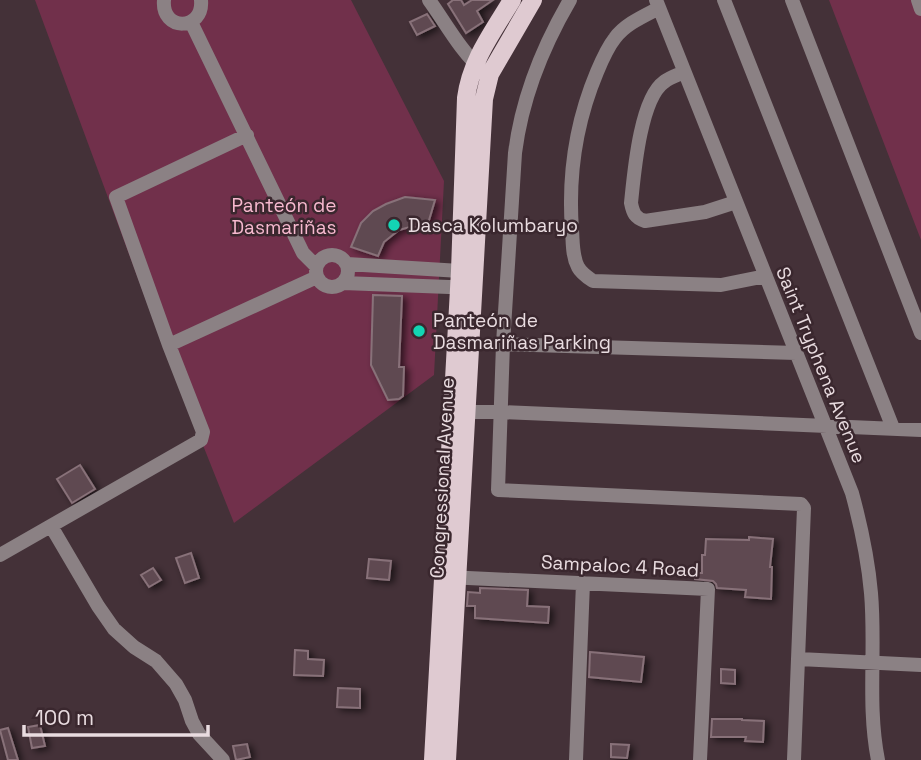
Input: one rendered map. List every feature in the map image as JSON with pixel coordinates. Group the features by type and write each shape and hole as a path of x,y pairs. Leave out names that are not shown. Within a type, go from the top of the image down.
{"main road":[{"name":"Congressional Avenue","path":"482,69 512,0"},
{"name":"Congressional Avenue","path":"433,760 466,412 466,98 468,84 533,0"},
{"name":"Congressional Avenue","path":"447,760 450,577 464,279"}],"street":[{"path":"164,0 164,10 172,21 185,24 200,14 201,0"},
{"path":"429,0 482,69"},
{"path":"570,0 537,64 518,124 503,344 498,490 801,504 804,508 794,760"},
{"path":"724,0 893,428"},
{"path":"792,0 921,333"},
{"path":"918,0 921,9"},
{"path":"657,4 616,36 590,88 578,126 572,173 574,258 579,270 593,281 720,285 765,276"},
{"name":"Saint Tryphena Avenue","path":"657,4 852,493 865,542 872,595 873,714 878,760"},
{"path":"191,22 303,253 324,285 334,288 343,284 420,286 464,279"},
{"path":"684,72 663,82 653,94 640,132 631,203 634,214 645,221 705,212 736,202"},
{"path":"0,555 201,440 203,432 116,197 247,135"},
{"path":"169,345 316,272 323,257 334,254 347,264 348,275 343,284"},
{"path":"347,264 421,269 464,279"},
{"path":"420,286 421,269"},
{"path":"503,344 796,353"},
{"path":"466,412 825,424 921,430"},
{"path":"51,526 114,629 134,647 156,661 176,684 199,734 222,760"},
{"name":"Sampaloc 4 Road","path":"450,577 708,589 700,760"},
{"path":"576,760 583,583"},
{"path":"799,659 921,665"}],"green space":[{"name":"Panteón de Dasmariñas","path":"35,0 351,0 444,181 434,375 234,523 157,330"},
{"path":"829,0 921,0 921,240"}],"building":[{"path":"453,0 461,0 464,5 472,0 493,0 477,11 483,22 466,33 448,4"},
{"path":"427,14 435,26 417,35 410,22"},
{"name":"Dasca Kolumbaryo","path":"405,197 435,200 427,227 399,230 384,242 378,256 351,247 361,223 373,211"},
{"path":"373,295 402,296 399,367 404,367 403,396 399,399 388,400 371,365"},
{"path":"80,465 95,489 72,503 57,479"},
{"path":"749,537 773,539 771,599 745,597 746,590 717,588 713,581 695,579 695,573 702,573 702,555 705,555 706,539 749,540"},
{"path":"191,553 199,578 185,583 176,558"},
{"path":"369,559 391,561 389,580 367,578"},
{"path":"153,568 161,580 149,587 141,575"},
{"path":"480,588 528,590 527,606 549,607 548,623 475,618 475,606 467,606 468,592 480,593"},
{"path":"295,650 308,651 308,659 324,660 323,676 294,675"},
{"path":"590,652 644,657 641,682 589,677"},
{"path":"721,669 735,670 735,684 721,683"},
{"path":"338,688 360,689 360,708 337,707"},
{"path":"712,719 764,721 763,742 745,741 746,737 711,737"},
{"path":"40,725 45,746 32,748 28,727"},
{"path":"8,728 18,760 8,760 0,730"},
{"path":"247,744 250,757 236,760 233,746"},
{"path":"611,744 629,745 627,758 611,757"}],"place":[{"name":"Dasca Kolumbaryo","path":"394,225"},
{"name":"Panteón de Dasmariñas Parking","path":"419,331"}]}
